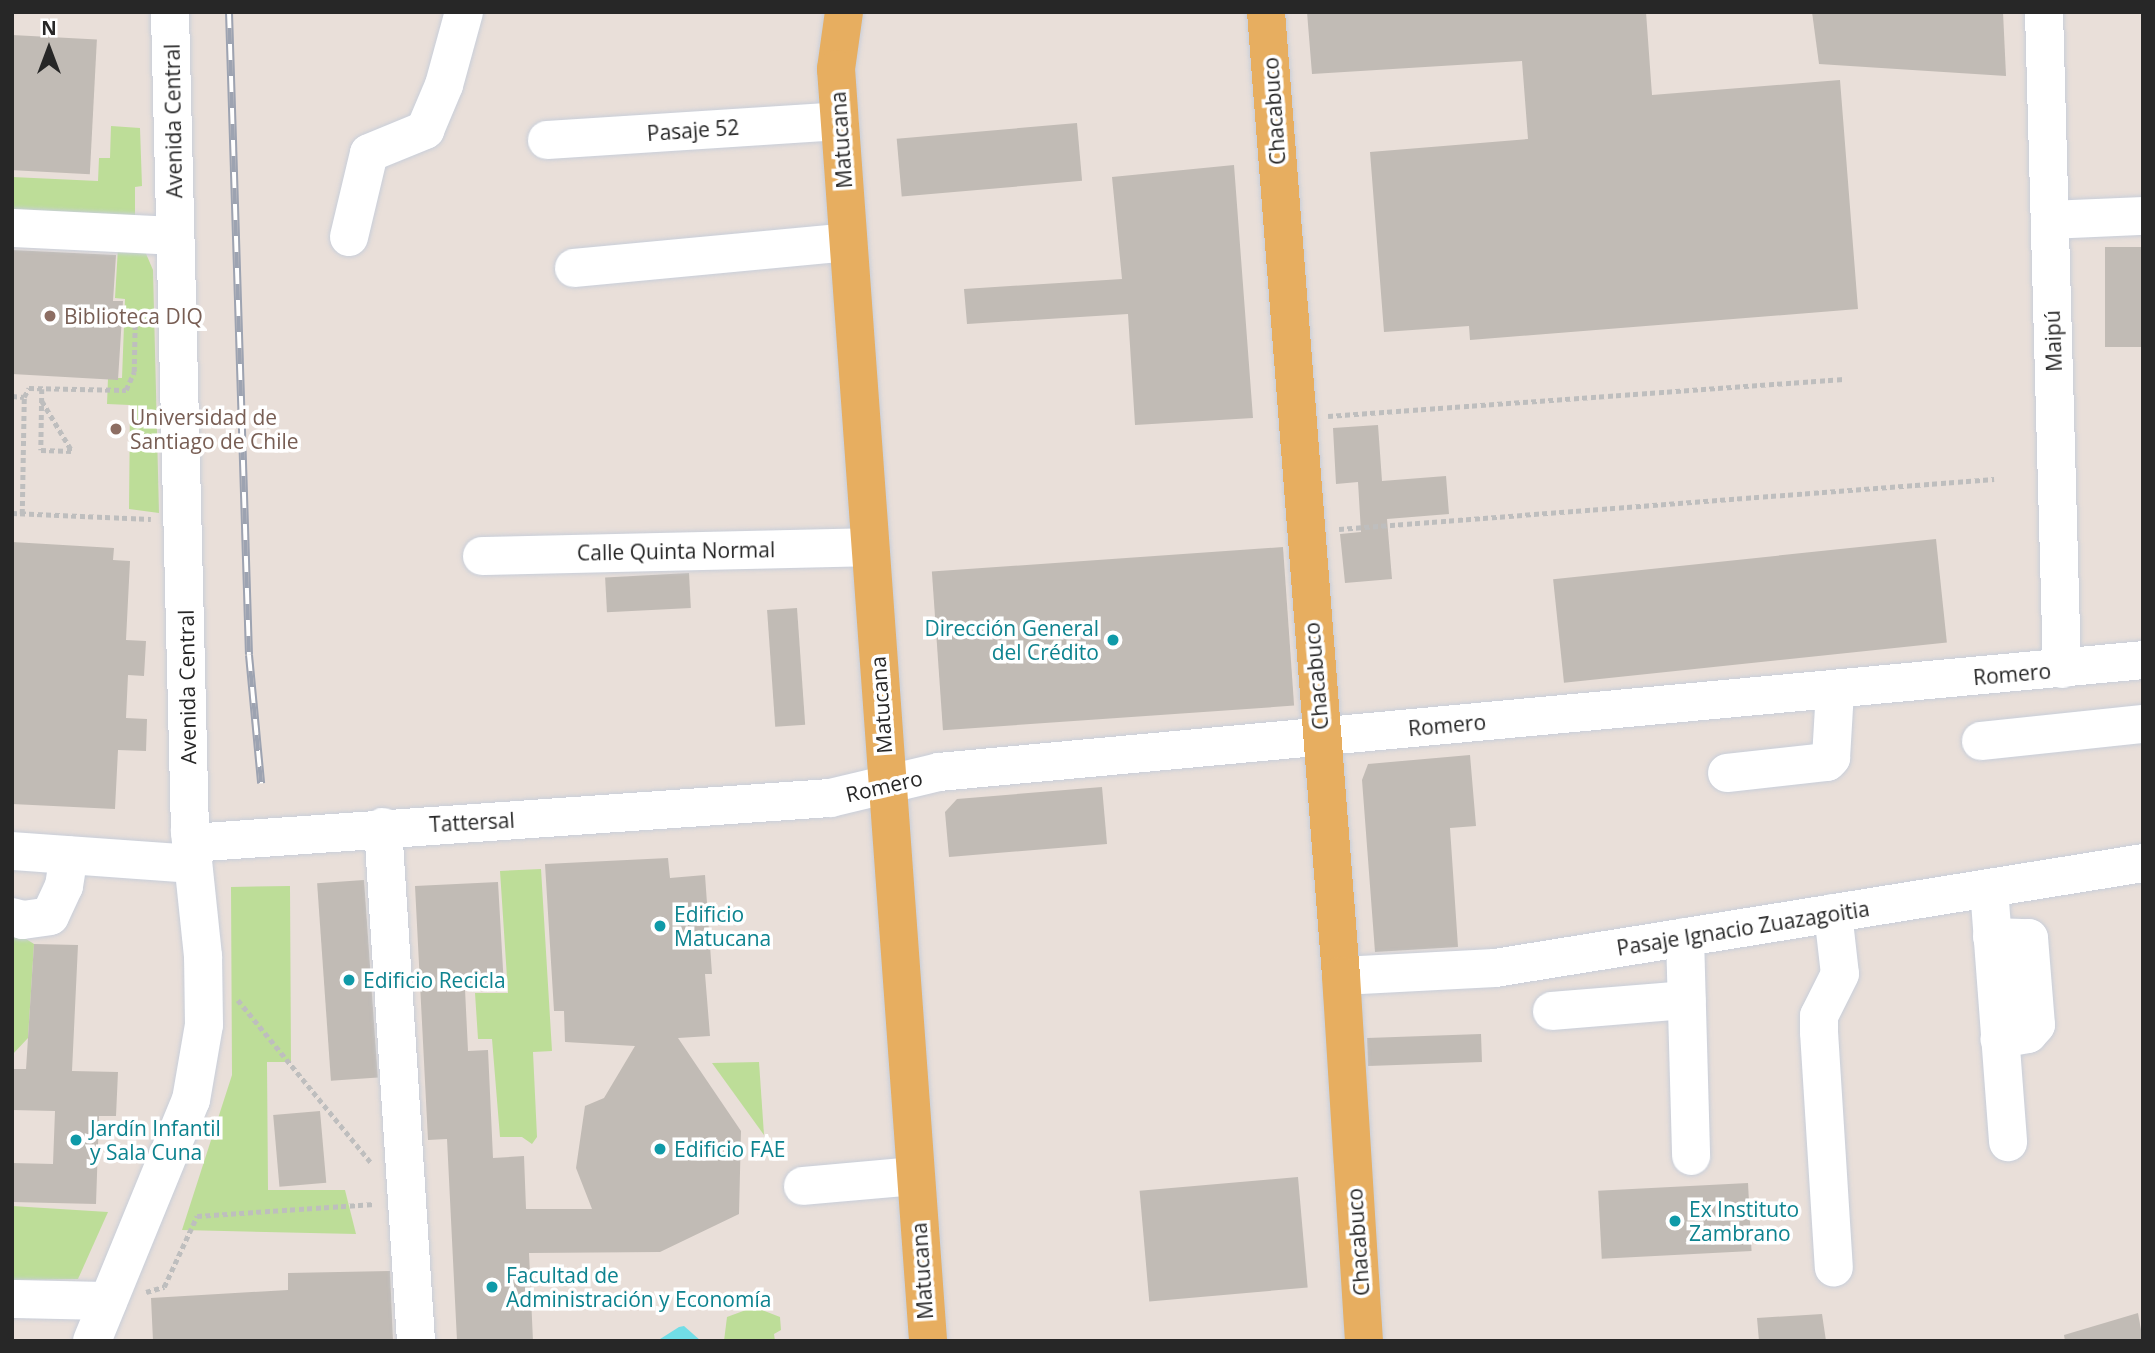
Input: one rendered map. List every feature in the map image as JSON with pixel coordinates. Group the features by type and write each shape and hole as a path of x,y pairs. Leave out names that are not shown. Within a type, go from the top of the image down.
{"main road":[{"name":"Matucana","path":"817,12 836,69"},
{"name":"Matucana","path":"844,12 836,69 839,121 928,1341"},
{"name":"Chacabuco","path":"1266,12 1341,976 1364,1341"}],"street":[{"name":"Avenida Central","path":"92,1341 191,1100 198,1071 205,1000 192,854 170,12"},
{"path":"349,237 369,153 425,130 444,85 464,12"},
{"name":"Maipú","path":"2044,12 2062,669"},
{"name":"Pasaje 52","path":"547,140 839,121"},
{"path":"2050,220 2143,216"},
{"path":"12,228 176,236"},
{"path":"574,268 848,242"},
{"name":"Calle Quinta Normal","path":"482,556 869,547"},
{"name":"Romero","path":"754,805 830,798 939,772 2143,660"},
{"path":"1727,773 1827,762 1831,758 1835,690"},
{"path":"1980,741 2143,724"},
{"name":"Tattersal","path":"12,850 69,855 192,854 383,827 754,805"},
{"path":"383,827 416,1341"},
{"path":"12,917 23,920 50,916 64,886 69,855"},
{"name":"Pasaje Ignacio Zuazagoitia","path":"1341,976 1495,968 2143,863"},
{"path":"1989,888 1992,937 2029,938 2036,1025 2028,1034 1999,1038 2008,1142"},
{"path":"1833,913 1840,974 1819,1016 1819,1032 1834,1269"},
{"path":"1685,937 1690,1156"},
{"path":"1552,1011 1687,1000"},
{"path":"803,1186 915,1176"},
{"path":"12,1299 108,1301"}],"path":[{"path":"22,514 24,397 29,388 126,390 134,372 135,320"},
{"path":"1325,416 1844,379"},
{"path":"41,400 72,452 41,450 41,400 42,388"},
{"path":"12,396 24,397"},
{"path":"1335,529 1994,479"},
{"path":"12,513 184,520"},
{"path":"237,998 354,1145 408,1202"},
{"path":"108,1301 164,1287 198,1216 408,1202"}],"green space":[{"path":"111,126 140,128 142,186 135,187 135,247 12,239 12,177 98,181 99,158 110,158"},
{"path":"118,248 144,249 153,270 159,513 129,509 130,405 107,404 108,378 122,378 125,299 115,298"},
{"path":"541,869 552,1051 533,1052 537,1137 532,1144 522,1137 500,1137 492,1039 478,1039 475,993 508,993 500,871"},
{"path":"290,886 291,1062 267,1062 268,1190 345,1190 356,1234 182,1230 232,1075 231,887"},
{"path":"12,930 34,944 28,1038 12,1055"},
{"path":"759,1062 764,1135 712,1063"},
{"path":"12,1206 108,1212 78,1279 12,1280"},
{"path":"754,1307 780,1317 781,1330 774,1334 775,1341 724,1341 727,1317"}],"water":[{"path":"684,1326 701,1341 657,1341 679,1327"}],"building":[{"path":"1307,12 1646,12 1652,95 1840,80 1858,309 1470,340 1469,326 1384,332 1370,152 1528,139 1522,61 1312,74"},
{"path":"1812,12 2003,12 2006,76 1819,64"},
{"path":"12,35 97,39 90,174 12,170"},
{"path":"1077,123 1082,181 902,197 897,139"},
{"path":"1234,165 1253,418 1135,425 1128,314 967,324 964,289 1122,279 1112,177"},
{"path":"2105,247 2143,247 2143,347 2105,347"},
{"path":"12,250 116,255 113,301 123,301 118,380 12,374"},
{"path":"1378,425 1382,481 1446,476 1449,514 1387,519 1392,579 1345,583 1340,534 1361,532 1358,482 1336,484 1333,428"},
{"path":"1936,539 1947,642 1564,683 1553,579"},
{"path":"12,542 114,548 113,560 130,561 126,640 146,641 144,676 128,675 126,718 147,719 146,751 118,750 115,809 12,804"},
{"name":"Dirección General del Crédito","path":"1283,547 1294,706 943,730 932,572"},
{"path":"689,573 691,608 607,612 605,577"},
{"path":"797,608 805,725 775,727 767,610"},
{"path":"1470,755 1476,826 1450,828 1458,947 1375,952 1362,780 1368,764"},
{"path":"1102,787 1107,844 949,857 945,812 957,799"},
{"path":"668,858 670,878 705,875 712,974 705,974 710,1036 678,1038 741,1131 739,1214 660,1252 529,1253 533,1341 457,1341 447,1139 428,1140 415,886 498,882 504,987 465,989 468,1051 488,1050 493,1158 524,1156 526,1209 592,1209 576,1168 585,1106 604,1098 635,1046 565,1042 564,1011 554,1011 545,864"},
{"name":"Edificio Recicla","path":"364,880 378,1078 331,1081 317,883"},
{"name":"Jardín Infantil y Sala Cuna","path":"34,944 78,945 72,1071 118,1072 116,1116 99,1116 96,1204 12,1202 12,1163 53,1164 55,1111 12,1110 12,1069 26,1069"},
{"path":"1481,1034 1482,1062 1368,1066 1367,1038"},
{"path":"320,1111 326,1183 279,1187 273,1115"},
{"path":"1298,1177 1308,1288 1149,1301 1140,1191"},
{"name":"Ex Instituto Zambrano","path":"1748,1183 1752,1251 1602,1259 1598,1191"},
{"path":"390,1271 393,1341 153,1341 151,1298 288,1290 288,1273"},
{"path":"2138,1313 2143,1341 2065,1341 2064,1335"},
{"path":"1822,1314 1826,1341 1759,1341 1757,1318"}],"railway":[{"path":"229,12 249,655 261,783"}],"place":[{"name":"Biblioteca DIQ","path":"50,316"},
{"name":"Universidad de Santiago de Chile","path":"116,429"},
{"name":"Dirección General del Crédito","path":"1113,640"},
{"name":"Edificio Matucana","path":"660,926"},
{"name":"Edificio Recicla","path":"349,980"},
{"name":"Jardín Infantil y Sala Cuna","path":"76,1140"},
{"name":"Edificio FAE","path":"660,1149"},
{"name":"Ex Instituto Zambrano","path":"1675,1221"},
{"name":"Facultad de Administración y Economía","path":"492,1287"}]}
